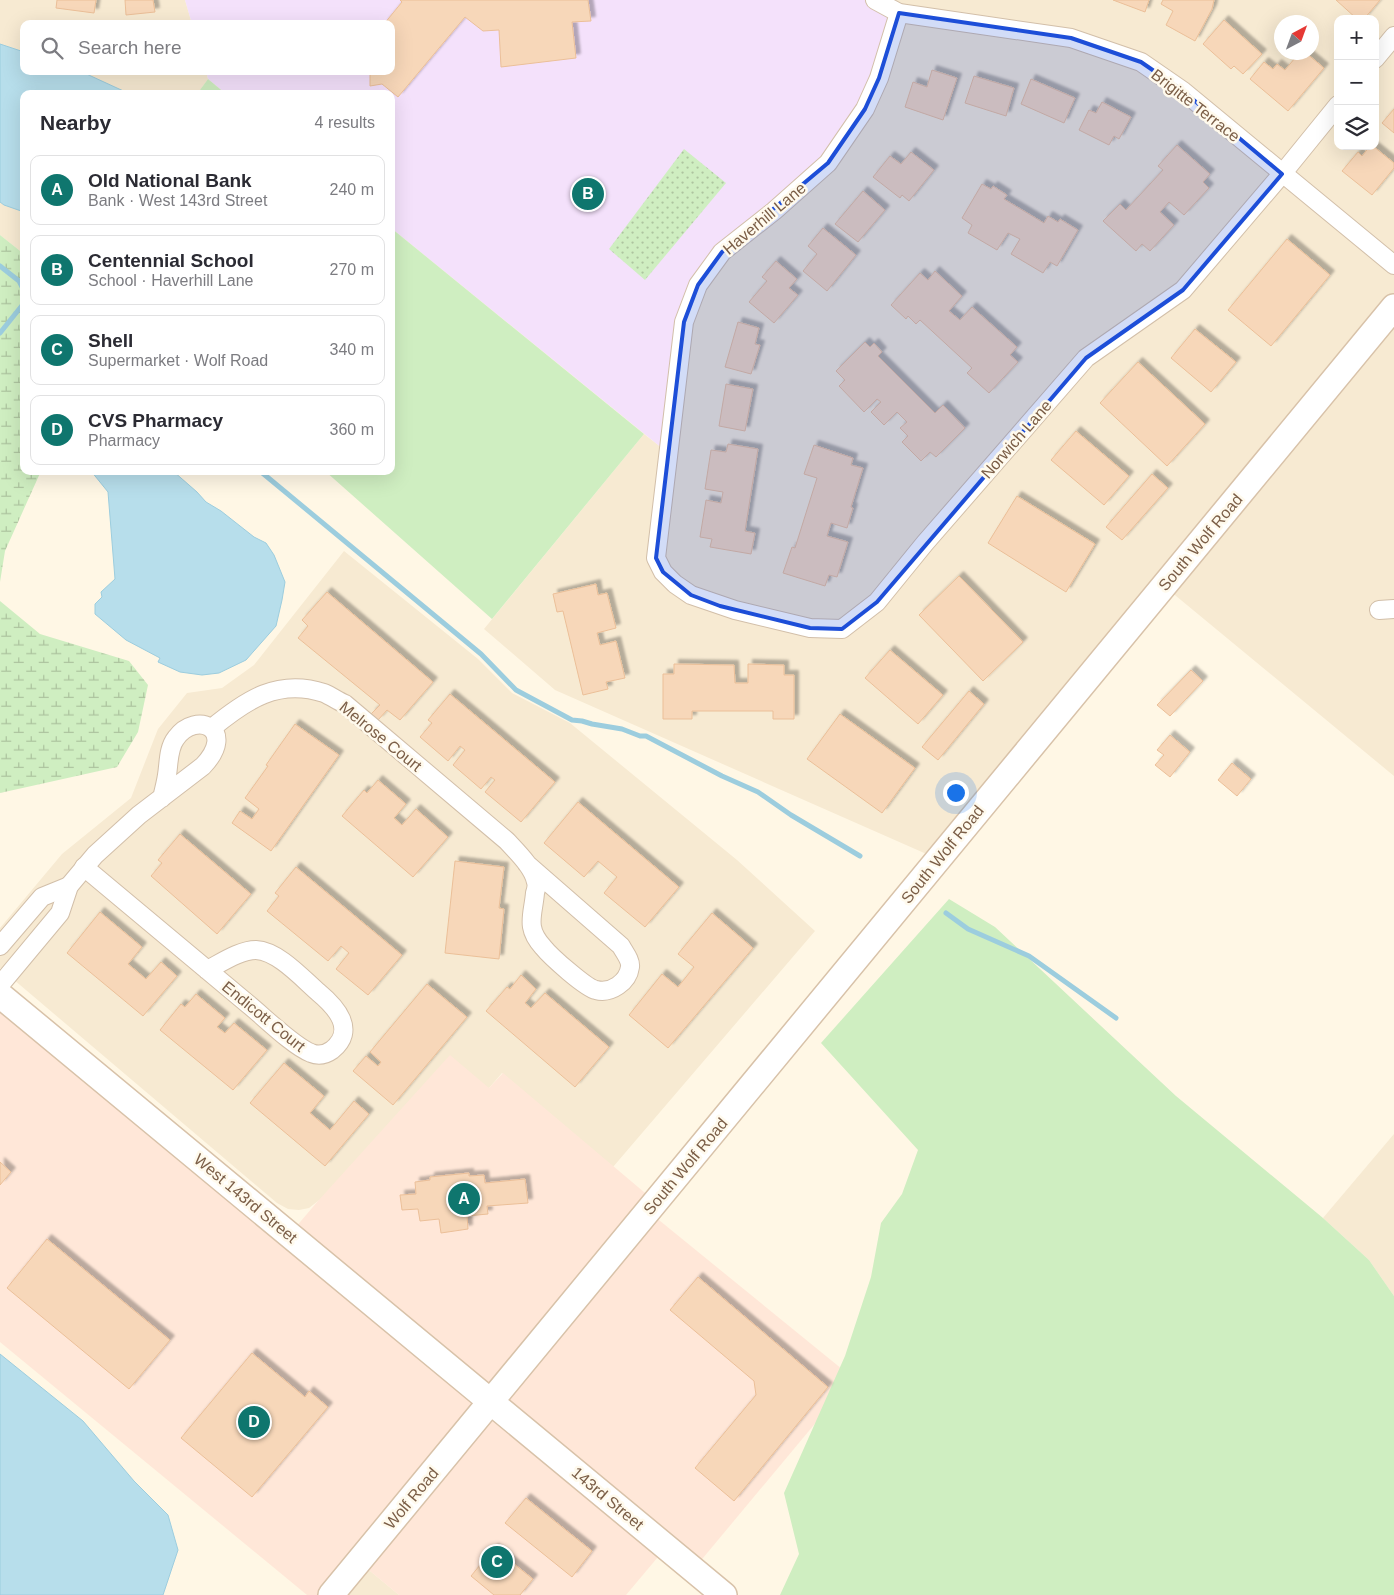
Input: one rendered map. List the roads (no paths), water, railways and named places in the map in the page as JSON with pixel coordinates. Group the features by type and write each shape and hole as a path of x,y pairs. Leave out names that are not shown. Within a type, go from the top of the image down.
{"main road":[{"name":"South Wolf Road","path":"491,1401 1394,307"},
{"name":"West 143rd Street","path":"0,995 491,1401"},
{"name":"Wolf Road","path":"331,1595 491,1401"},
{"name":"143rd Street","path":"491,1401 724,1595"}],"street":[{"name":"Brigitte Terrace","path":"875,0 899,13 1071,38 1141,62 1183,91 1394,265"},
{"name":"Haverhill Lane","path":"656,558 684,322 698,285 722,252 828,163 865,109 879,78 899,13"},
{"path":"1379,54 1394,36"},
{"name":"Norwich Lane","path":"656,558 663,572 675,584 691,595 735,610 810,628 842,630 877,602 925,543 1086,358 1183,290 1334,111"},
{"name":"Melrose Court","path":"212,728 248,700 267,692 284,688 305,689 325,694 345,704 507,841 556,890 621,946 630,966 626,977 620,985 612,990 603,992 594,990 542,948 534,934 531,921 536,882 528,864"},
{"path":"0,985 60,913 69,886 95,855 114,837 203,766 210,758 218,742 212,728 204,725 194,725 188,727 176,738 171,747 162,798"},
{"name":"Endicott Court","path":"84,868 207,970 293,1041 310,1053 322,1055 329,1052 341,1041 345,1031 337,1010 327,999 275,957 256,950 247,952 207,970"},
{"path":"0,946 42,897 69,886"}],"water":[{"path":"0,44 20,51 20,75 89,75 121,90 20,90 20,211 0,202"},
{"path":"94,475 178,475 206,502 221,511 254,537 266,543 274,555 285,582 282,600 276,626 246,660 219,673 202,675 180,672 158,662 160,658 126,640 95,614 95,604 102,597 101,592 115,579 108,492"},
{"path":"0,1354 83,1421 134,1481 168,1515 178,1550 163,1595 0,1595"}],"waterway":[{"path":"0,266 20,283"},
{"path":"0,333 20,308"},
{"path":"265,475 481,654 516,690 572,720 622,729 640,736 646,736 722,776 758,792 791,815 860,856"},
{"path":"946,913 968,929 1029,956 1116,1018"}],"place":[{"name":"Centennial School","path":"588,194"},
{"name":"Old National Bank","path":"464,1199"},
{"name":"CVS Pharmacy","path":"254,1422"},
{"name":"Shell","path":"497,1562"}]}
